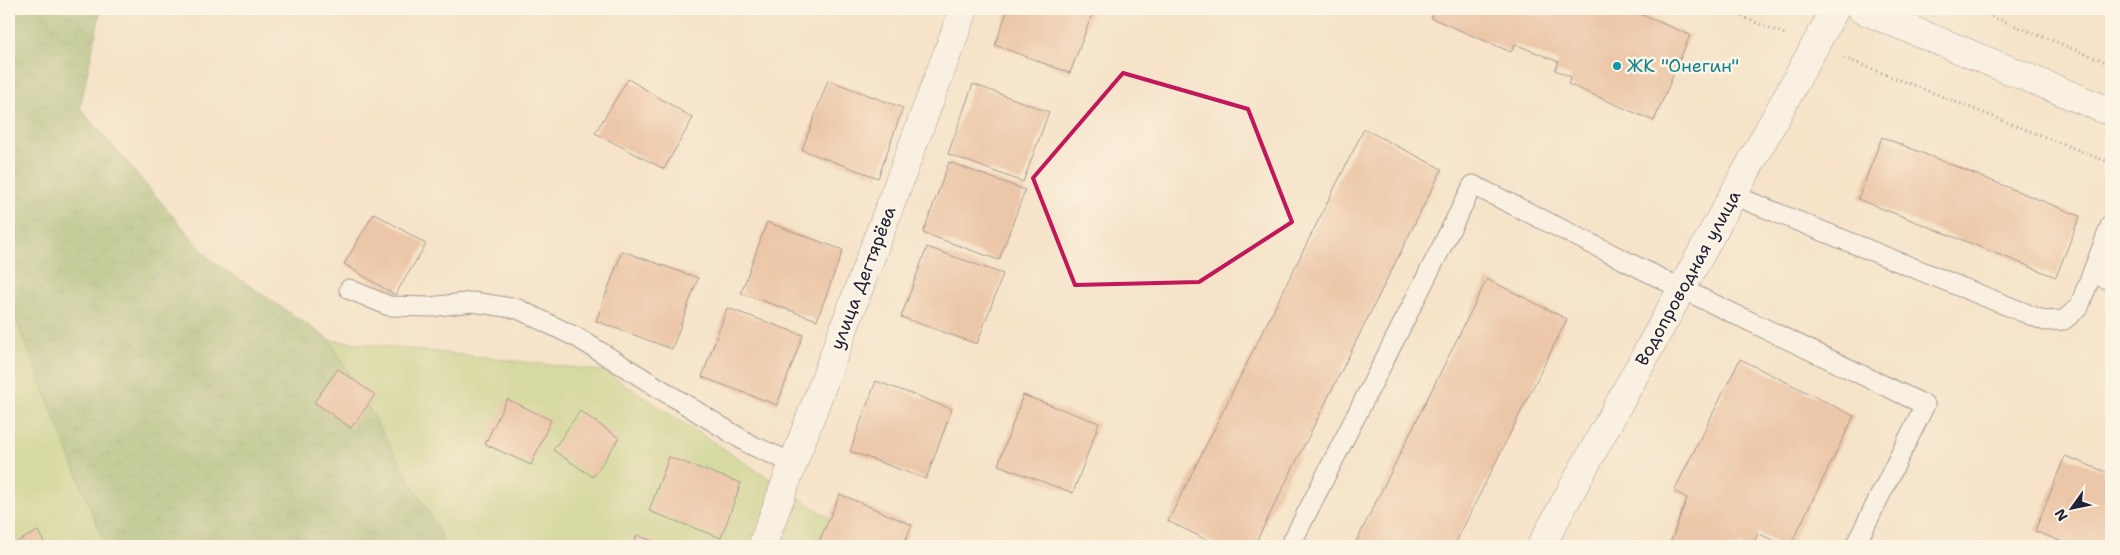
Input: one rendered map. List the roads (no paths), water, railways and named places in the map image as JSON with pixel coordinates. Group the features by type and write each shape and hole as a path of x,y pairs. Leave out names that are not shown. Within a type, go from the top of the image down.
{"street":[{"name":"улица Дегтярёва","path":"762,546 964,9"},
{"name":"Водопроводная улица","path":"1541,546 1835,9"},
{"path":"1861,9 2111,112"}],"lane":[{"path":"1290,546 1473,185 1682,289 1926,405 1856,546"},
{"path":"1733,195 2045,321 2064,320 2079,307 2111,224"},
{"path":"2093,273 2111,280"},
{"path":"349,289 389,306 430,307 473,302 518,309 578,338 751,445 793,463"}],"place":[{"name":"ЖК \"Онегин\"","path":"1617,66"}]}
